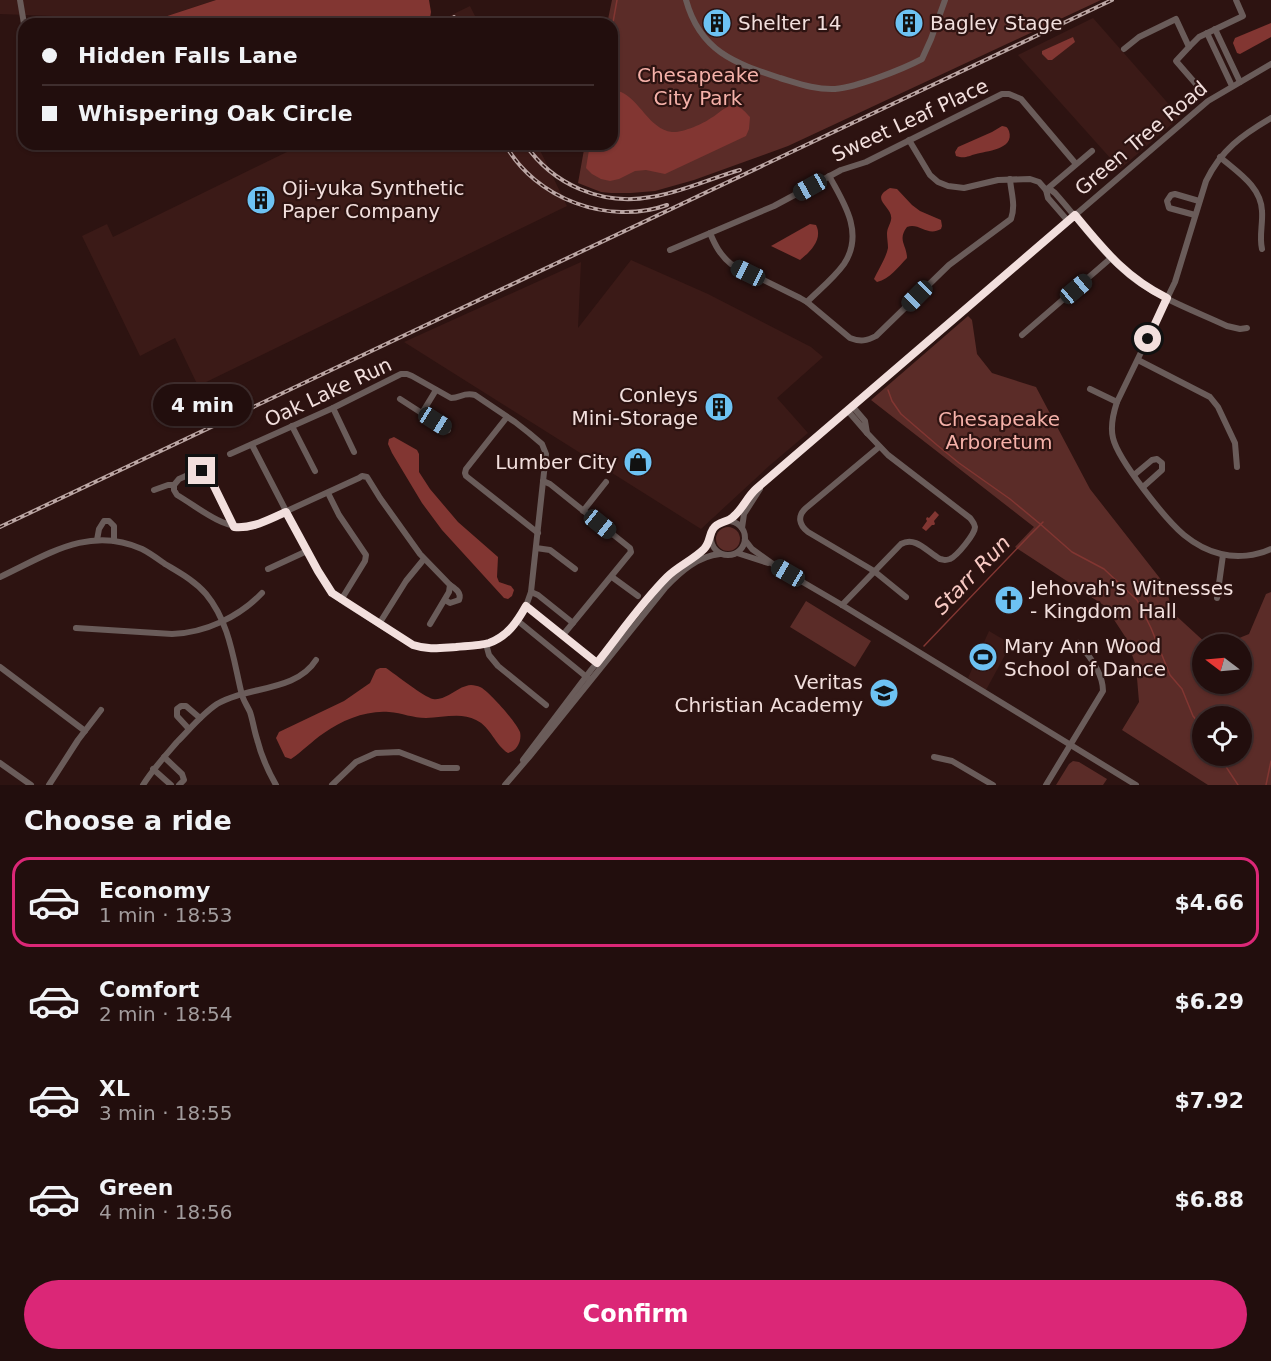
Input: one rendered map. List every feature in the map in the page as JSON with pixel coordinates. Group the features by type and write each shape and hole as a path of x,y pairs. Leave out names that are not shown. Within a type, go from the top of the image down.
{"street":[{"path":"20,0 23,18"},
{"path":"686,0 694,24 706,40 725,56 754,70 798,84 837,89 922,59 945,0"},
{"path":"1202,91 1176,61 1199,37 1243,16 1236,0"},
{"path":"1124,49 1139,37 1176,19 1190,47"},
{"path":"1215,29 1240,82"},
{"path":"1208,33 1232,86"},
{"name":"Green Tree Road","path":"728,521 735,516 750,494 1208,101 1271,64"},
{"name":"Sweet Leaf Place","path":"670,250 774,206 841,170 866,162 995,97 1009,94 1021,99 1076,164"},
{"path":"1271,118 1233,144 1220,157 1206,181 1182,264 1117,402 1112,426 1117,450 1143,487 1179,531 1200,546 1223,555 1253,555 1271,549"},
{"path":"909,140 930,175 938,182 948,186 964,188 998,180 1034,180 1046,190 1055,193 1111,258 1137,281 1167,298 1234,329 1247,328"},
{"path":"1046,190 1092,151"},
{"path":"1220,157 1252,185 1258,194 1262,213 1260,231 1262,249"},
{"path":"807,302 842,267 852,244 853,228 850,217 829,176"},
{"path":"710,233 722,256 731,264 807,302 850,338 863,341 876,336 949,265 1011,219 1014,205 1010,179"},
{"path":"1046,190 1048,198 1068,221"},
{"path":"1195,215 1169,208 1167,201 1171,195 1175,194 1199,201"},
{"path":"1022,335 1111,258"},
{"path":"1138,360 1210,397 1218,406 1235,443 1238,467"},
{"name":"Oak Lake Run","path":"230,454 404,374 412,376 451,399 463,394 475,395 544,446 546,457 531,592 518,621"},
{"path":"1090,389 1117,402"},
{"path":"422,413 436,390"},
{"path":"400,399 448,430"},
{"path":"333,408 354,452"},
{"path":"842,605 892,552 906,542 914,542 940,559 948,559 956,555 975,529 970,518 879,447 850,409"},
{"path":"507,417 465,473 538,533"},
{"path":"292,426 315,471"},
{"path":"252,445 328,588 341,600 409,643 424,648 486,644 497,639 518,621 588,679"},
{"path":"879,447 806,508 800,515 800,520 808,532 874,571 906,597"},
{"path":"1134,474 1152,460 1157,459 1162,463 1162,470 1143,487"},
{"path":"234,527 206,472 197,471 179,479 174,485 177,495 214,519 234,527 241,528 254,526 363,476 367,477 424,559 459,593 459,600 450,603 445,600"},
{"name":"Green Tree Road","path":"742,529 744,514 766,481"},
{"path":"543,482 550,484 631,550 612,577 563,635"},
{"path":"584,511 606,482"},
{"path":"154,490 174,485"},
{"path":"327,493 366,555 365,561 341,600"},
{"path":"97,540 101,524 109,521 114,526 114,541"},
{"path":"505,785 530,757 647,600 669,576 705,548 716,525 728,521 736,523 742,529 745,540 752,549 777,567 1136,785"},
{"path":"710,539 713,547 720,554"},
{"path":"0,577 62,548 84,541 97,540 114,541 142,549 187,577 207,595 222,620 234,654 241,695 250,712 265,763 276,785"},
{"path":"599,665 677,576 705,557 720,554 730,556 737,553 745,540"},
{"path":"536,548 550,550 575,569"},
{"path":"268,569 307,551"},
{"path":"737,553 777,567"},
{"path":"1217,598 1223,555"},
{"path":"379,624 406,581 424,559"},
{"path":"612,577 638,596"},
{"path":"430,624 445,600 450,585"},
{"path":"531,592 573,623"},
{"path":"76,628 179,633 199,630 242,611 262,593"},
{"path":"526,606 599,665"},
{"path":"1046,785 1103,688 1102,681 1091,660 1078,643"},
{"path":"486,644 489,655 498,666 546,705"},
{"path":"142,785 153,769 189,729 218,704 229,698 268,688 303,674 316,660"},
{"path":"0,667 84,731"},
{"path":"189,729 177,717 177,709 181,705 186,706 200,718"},
{"path":"49,785 84,731 101,710"},
{"path":"332,785 356,762 376,753 399,752 441,768 457,768"},
{"path":"164,757 182,774 184,780 179,785"},
{"path":"934,757 952,761 982,782 993,785"},
{"path":"0,763 31,785"},
{"path":"153,769 171,785"}],"shaded area":[{"path":"0,0 216,0 161,18 0,14"},
{"path":"216,0 429,0 431,12 430,18 161,18"},
{"path":"470,6 476,18 445,18"},
{"path":"1093,18 1180,117 1120,169 1018,55"},
{"path":"1271,23 1271,37 1240,54 1237,53 1233,43 1235,38"},
{"path":"1073,37 1075,42 1052,60 1048,60 1042,54 1042,51"},
{"path":"618,91 634,101 657,126 672,132 692,128 732,106 744,110 750,117 746,136 665,174 646,170 635,171 610,181 601,179 586,168 589,150 618,150"},
{"path":"1002,126 1008,128 1010,137 1004,146 966,157 956,156 955,152 958,147"},
{"path":"291,150 540,150 567,206 198,386 175,338 140,356 82,236 107,224 113,237"},
{"path":"890,188 897,189 920,211 941,220 942,226 936,231 927,231 915,226 907,227 903,239 907,258 890,275 877,282 874,279 887,252 887,232 891,220 891,215 881,200 881,196"},
{"path":"810,224 816,225 817,240 812,249 800,260 771,246"},
{"path":"631,260 708,294 811,347 823,357 777,398 808,433 701,529 404,342 581,262 578,328"},
{"path":"394,437 417,450 419,472 430,489 458,522 498,557 499,582 511,586 514,590 508,599 504,598 442,530 422,503 388,444 389,439"},
{"path":"935,511 939,515 934,521 935,524 926,531 922,528 926,519"},
{"path":"989,631 1011,644 986,690 968,678"},
{"path":"386,668 433,699 443,698 466,686 472,685 484,689 518,728 520,739 518,745 508,753 481,723 470,718 458,716 421,718 381,712 364,714 347,720 324,733 291,759 285,757 276,738 279,732 344,701 370,683 376,670"}],"green space":[{"name":"Chesapeake City Park","path":"612,0 1101,0 788,146 694,180 655,191 631,193 601,192 578,183 584,150 618,150 618,18 608,18"},
{"name":"Chesapeake Arboretum","path":"968,316 972,320 977,354 992,373 1036,387 1090,489 1166,586 1172,612 1196,634 1192,634 1192,694 1252,694 1252,634 1249,634 1266,594 1271,592 1271,785 1208,785 1122,730 1139,702 1136,666 1126,638 1105,606 1015,547 1034,527 871,400"},
{"path":"728,527 736,531 740,539 736,547 728,551 720,547 716,539 720,531"},
{"path":"806,601 871,641 855,667 790,627"},
{"path":"1073,761 1079,762 1107,779 1103,785 1056,785"}],"waterway":[{"path":"614,18 617,0"},
{"name":"Starr Run","path":"888,390 901,414 937,445 1010,499 1072,552 1104,569 1137,600 1170,675 1182,689 1192,714"},
{"name":"Starr Run","path":"924,646 1043,522"},
{"path":"1266,785 1271,761"},
{"name":"Starr Run","path":"1226,766 1238,785"}],"railway":[{"path":"0,527 1112,0"},
{"path":"509,150 535,180 554,193 576,203 621,212 645,211 667,205"},
{"path":"530,150 550,171 564,181 597,195 615,198 633,199 662,195 740,170"}],"place":[{"name":"Shelter 14","path":"717,23"},
{"name":"Bagley Stage","path":"909,23"},
{"name":"Oji-yuka Synthetic Paper Company","path":"261,200"},
{"name":"Conleys Mini-Storage","path":"719,407"},
{"name":"Lumber City","path":"638,462"},
{"name":"Jehovah's Witnesses - Kingdom Hall","path":"1009,600"},
{"name":"Mary Ann Wood School of Dance","path":"983,657"},
{"name":"Veritas Christian Academy","path":"884,693"}],"route":[{"path":"202,471 209,476 234,527 254,526 286,512 332,593 413,645 434,649 489,643 518,621 526,606 597,663 669,576 705,548 716,525 735,516 750,494 1075,215 1124,270 1137,281 1167,298 1148,339"}]}
